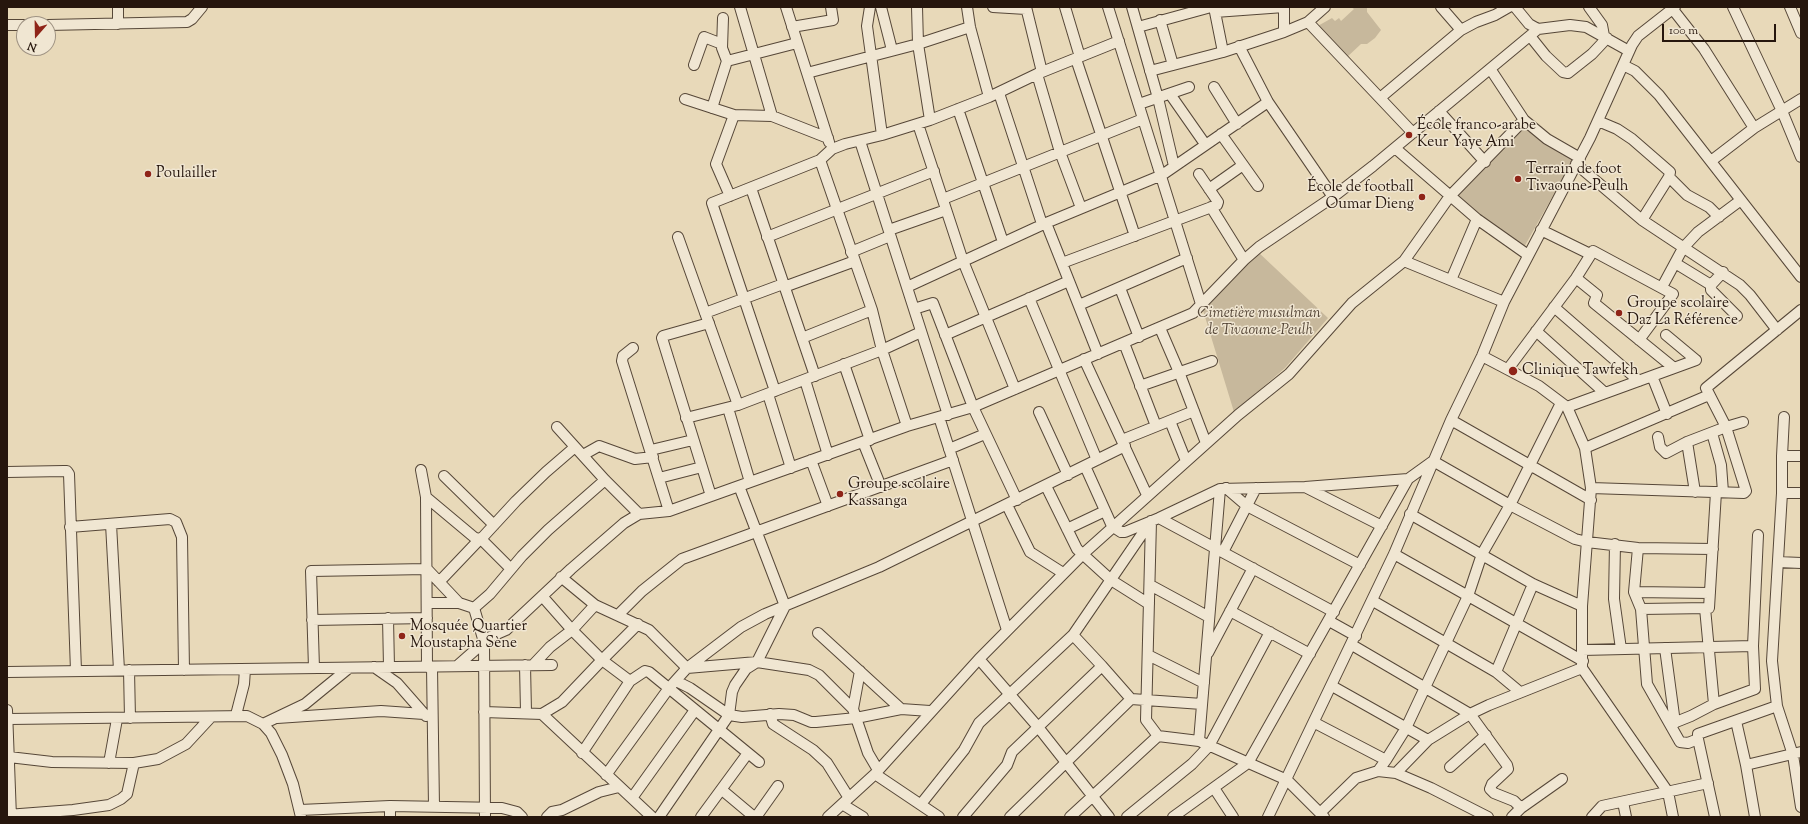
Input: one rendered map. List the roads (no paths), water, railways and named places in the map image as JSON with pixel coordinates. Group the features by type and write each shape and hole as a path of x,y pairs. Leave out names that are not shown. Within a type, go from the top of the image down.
{"street":[{"path":"118,7 118,24"},
{"path":"56,25 187,22 192,19 202,7"},
{"path":"740,7 772,116"},
{"path":"786,7 832,149"},
{"path":"792,27 833,20 831,7"},
{"path":"870,7 867,26 882,136"},
{"path":"882,7 892,50"},
{"path":"917,7 918,44 930,120"},
{"path":"967,7 970,27 989,97"},
{"path":"993,7 1026,8 1040,73 1060,152 1082,208"},
{"path":"1065,7 1078,58 1135,236"},
{"path":"1108,7 1162,175 1201,304"},
{"path":"1132,7 1158,98 1174,166"},
{"path":"1138,27 1160,20 1213,9 1284,7 1284,32"},
{"path":"1150,71 1223,52 1284,32 1308,22 1324,7"},
{"path":"1441,7 1461,30"},
{"path":"1380,98 1461,30 1509,7"},
{"path":"1515,7 1529,24 1538,29 1577,25 1586,27 1629,51"},
{"path":"1589,7 1602,25 1606,37"},
{"path":"1733,7 1782,111 1797,138 1801,157"},
{"path":"1790,7 1801,33"},
{"path":"1268,817 1315,723 1373,600 1451,420 1482,356 1504,302 1578,161 1598,121 1629,51 1638,36 1673,8 1704,49 1754,128"},
{"path":"1213,9 1223,52"},
{"path":"712,108 727,61 722,48 723,18"},
{"path":"1160,20 1173,65"},
{"path":"1308,22 1413,133"},
{"path":"807,73 918,44 970,27"},
{"path":"457,666 490,637 506,630 561,578 624,523 639,514 669,511 907,426 973,407 1194,313 1244,260 1259,247 1333,197 1491,70 1538,29"},
{"path":"1530,36 1546,56 1563,72 1568,73 1592,54 1606,37"},
{"path":"694,65 704,37 722,44"},
{"path":"790,468 772,392 744,298 712,203 820,160 832,149 845,144 882,136 930,120 989,97 1040,73 1119,41"},
{"path":"727,61 797,43"},
{"path":"1239,46 1268,102 1333,197"},
{"path":"1623,65 1635,71 1659,95 1801,276"},
{"path":"1491,70 1524,120 1547,139 1578,161 1642,220 1740,285 1750,295 1777,330"},
{"path":"1138,104 1189,87"},
{"path":"1214,87 1237,124"},
{"path":"998,92 1044,224 1062,263 1098,354"},
{"path":"1170,94 1204,144"},
{"path":"685,99 734,115 772,116 828,138"},
{"path":"1711,161 1754,128 1801,99"},
{"path":"907,287 1003,242 1162,175 1204,144 1237,124 1268,102"},
{"path":"958,109 1003,242"},
{"path":"1439,111 1485,162"},
{"path":"730,196 716,164 734,115"},
{"path":"943,199 1143,119"},
{"path":"828,817 876,772 930,711 1063,573 1112,526 1206,443 1289,374 1352,303 1404,260 1450,196 1485,162 1524,120"},
{"path":"1598,121 1617,129 1632,139 1670,172 1669,177 1642,220"},
{"path":"918,124 963,261 1015,389"},
{"path":"1221,134 1258,186"},
{"path":"860,141 921,332 944,416 949,449 1007,630"},
{"path":"1395,148 1477,219 1528,256"},
{"path":"820,160 872,310 882,350 907,426"},
{"path":"1209,190 1243,165"},
{"path":"767,237 934,171"},
{"path":"1062,263 1217,205 1218,202 1199,174"},
{"path":"1669,177 1688,195 1709,206 1719,217"},
{"path":"751,188 802,338 828,455"},
{"path":"1662,288 1683,248 1698,232 1741,200"},
{"path":"1211,207 1244,260"},
{"path":"705,313 744,298 784,286 853,256 890,233 946,210"},
{"path":"1451,280 1477,219"},
{"path":"1541,230 1590,254"},
{"path":"678,237 709,323 733,406 750,482"},
{"path":"1508,369 1576,278 1593,251 1673,294 1640,340"},
{"path":"1079,306 1187,258"},
{"path":"1404,260 1504,302"},
{"path":"1675,263 1711,285"},
{"path":"1722,272 1711,285 1711,290 1737,316"},
{"path":"1576,278 1598,294 1594,303 1674,368"},
{"path":"946,335 1069,281"},
{"path":"1120,288 1139,336"},
{"path":"1029,298 1097,460"},
{"path":"914,309 933,303 973,407 1017,500"},
{"path":"1554,308 1639,381"},
{"path":"802,338 872,310"},
{"path":"1592,488 1742,494 1746,491 1726,426 1706,388 1801,310"},
{"path":"709,323 663,336 662,338 711,496"},
{"path":"1160,328 1179,372 1206,443"},
{"path":"1536,331 1605,393"},
{"path":"686,418 733,406 772,392 882,350 921,332"},
{"path":"1378,770 1406,728 1468,596 1482,554 1564,405 1605,393 1696,360 1666,335"},
{"path":"1124,343 1156,426"},
{"path":"633,348 623,356 622,361 669,511"},
{"path":"1482,356 1539,386 1564,405 1585,448 1592,488 1586,542 1582,606 1583,664"},
{"path":"1084,359 1148,495"},
{"path":"1140,386 1212,361"},
{"path":"844,364 881,487"},
{"path":"1652,376 1667,414"},
{"path":"1585,448 1710,395"},
{"path":"606,775 672,685 687,668 742,627 785,606 879,567 1068,475 1097,460 1123,443 1156,426 1194,411"},
{"path":"1039,412 1068,475"},
{"path":"1784,417 1782,493 1772,662 1777,706 1797,754 1801,807"},
{"path":"1451,420 1591,500"},
{"path":"1170,421 1186,461"},
{"path":"1658,437 1660,447 1666,453 1687,442 1726,426 1743,422"},
{"path":"557,427 605,480 639,514"},
{"path":"1641,609 1709,608 1713,549 1720,492 1721,465 1712,433"},
{"path":"949,449 985,434"},
{"path":"583,455 599,446 635,459 693,440"},
{"path":"1687,442 1694,492"},
{"path":"439,582 546,472 575,447"},
{"path":"1782,456 1801,456"},
{"path":"811,460 828,506"},
{"path":"618,615 642,591 682,559 953,460"},
{"path":"1173,817 1248,763 1408,479 1433,461"},
{"path":"1433,461 1510,505 1575,539 1586,542 1615,544 1638,548 1713,549"},
{"path":"1085,466 1112,526 1118,531 1125,532 1155,520 1223,488 1305,487 1408,479"},
{"path":"659,478 702,467"},
{"path":"421,470 426,497 427,618 433,726 434,807"},
{"path":"7,472 67,472 76,671"},
{"path":"444,476 494,525"},
{"path":"474,608 490,594 548,530 605,480"},
{"path":"659,817 729,715 732,692 735,685 746,669 757,662 785,606 739,486"},
{"path":"1046,486 1077,549 1111,580 1149,604"},
{"path":"1305,487 1382,526"},
{"path":"1223,488 1247,506 1360,565"},
{"path":"1199,741 1209,617 1219,550 1223,488"},
{"path":"1219,550 1247,506 1256,488"},
{"path":"1782,493 1801,493"},
{"path":"426,497 480,539 512,569"},
{"path":"1007,505 1030,552 1063,573"},
{"path":"1068,529 1105,511"},
{"path":"1410,514 1533,584 1582,606"},
{"path":"70,527 170,519 176,522 179,526 182,537 184,670"},
{"path":"1155,520 1219,550 1334,612"},
{"path":"921,804 964,750 979,723 1073,635 1155,520"},
{"path":"1155,520 1149,604 1146,720 1158,736 1199,741 1286,780 1322,815 1356,778 1378,770 1396,773 1432,788 1488,817"},
{"path":"111,524 124,670 130,718"},
{"path":"1673,724 1714,704 1755,689 1753,646 1758,535"},
{"path":"1615,544 1614,599 1621,649"},
{"path":"1638,548 1634,592 1641,609 1647,684 1673,724 1680,742 1688,742 1698,739"},
{"path":"1394,554 1518,624 1583,664 1668,792 1672,817"},
{"path":"1778,562 1801,563"},
{"path":"1206,657 1253,568"},
{"path":"314,668 311,570 427,569 459,603"},
{"path":"561,578 595,605 649,630 687,668 757,662 809,670 819,675 854,714 876,772 938,817"},
{"path":"1496,672 1518,624 1533,584"},
{"path":"1150,585 1209,617"},
{"path":"1634,592 1710,593"},
{"path":"542,596 572,630 602,660 630,681"},
{"path":"1373,600 1496,672 1520,692"},
{"path":"427,603 459,603 474,608"},
{"path":"526,712 529,665 572,630 595,605"},
{"path":"474,608 484,642 485,813"},
{"path":"1705,608 1714,704"},
{"path":"1230,612 1310,654"},
{"path":"388,618 389,667"},
{"path":"312,620 427,618"},
{"path":"1329,621 1356,636"},
{"path":"542,714 562,702 638,624"},
{"path":"1127,817 1192,764 1209,746 1270,632"},
{"path":"818,633 901,709"},
{"path":"1073,635 1131,699 1202,704"},
{"path":"1352,645 1425,686 1470,714 1507,764 1508,769 1492,784 1490,789 1514,801 1521,808"},
{"path":"1582,650 1753,646"},
{"path":"1665,648 1673,724"},
{"path":"1148,655 1204,684"},
{"path":"979,659 1038,727 1109,817"},
{"path":"1396,773 1428,740 1470,714 1583,664"},
{"path":"7,672 552,665"},
{"path":"963,817 1007,765 1012,752 1102,666"},
{"path":"374,667 397,683 433,726"},
{"path":"263,724 305,704 349,668"},
{"path":"236,715 244,684 245,669"},
{"path":"582,753 630,681 645,671 672,685 695,710 759,762"},
{"path":"854,714 860,671"},
{"path":"672,685 690,688 729,715 742,717 770,714 794,715 810,722 854,714 901,709 930,711"},
{"path":"1332,686 1428,740"},
{"path":"1010,817 1131,699"},
{"path":"1715,817 1698,739 1699,732 1736,721 1777,706"},
{"path":"632,798 695,710"},
{"path":"277,718 381,711 424,714"},
{"path":"484,712 526,712 542,714 652,817"},
{"path":"134,763 128,794 109,805 9,816 8,714 117,719 236,715 247,716 263,724 271,733 293,784 301,814 346,812 390,806 434,807 485,813 502,808 517,812 522,817"},
{"path":"770,714 773,724 813,750 827,763 846,801 863,817"},
{"path":"9,757 52,762 134,763 158,760 186,744 211,717"},
{"path":"109,763 117,719"},
{"path":"1736,721 1746,765 1755,817"},
{"path":"1315,723 1386,760"},
{"path":"1450,768 1486,735"},
{"path":"1070,817 1158,736"},
{"path":"701,817 748,753"},
{"path":"1746,765 1797,754"},
{"path":"1512,817 1521,808 1562,778"},
{"path":"1592,817 1602,806 1708,783"},
{"path":"722,790 754,817 778,786"},
{"path":"553,815 599,792 619,787"},
{"path":"1214,788 1233,817"},
{"path":"1623,802 1626,817"},
{"path":"390,806 390,817"},
{"path":"1259,817 1264,817"}],"place":[{"name":"École franco-arabe Keur Yaye Ami","path":"1409,135"},
{"name":"Poulailler","path":"148,174"},
{"name":"Terrain de foot Tivaoune-Peulh","path":"1518,179"},
{"name":"École de football Oumar Dieng","path":"1422,197"},
{"name":"Groupe scolaire Daz La Référence","path":"1619,313"},
{"name":"Clinique Tawfekh","path":"1513,371"},
{"name":"Groupe scolaire Kassanga","path":"840,494"},
{"name":"Mosquée Quartier Moustapha Sène","path":"402,636"}],"park label":[{"name":"Cimetière musulman de Tivaoune-Peulh","path":"1259,322"}]}
